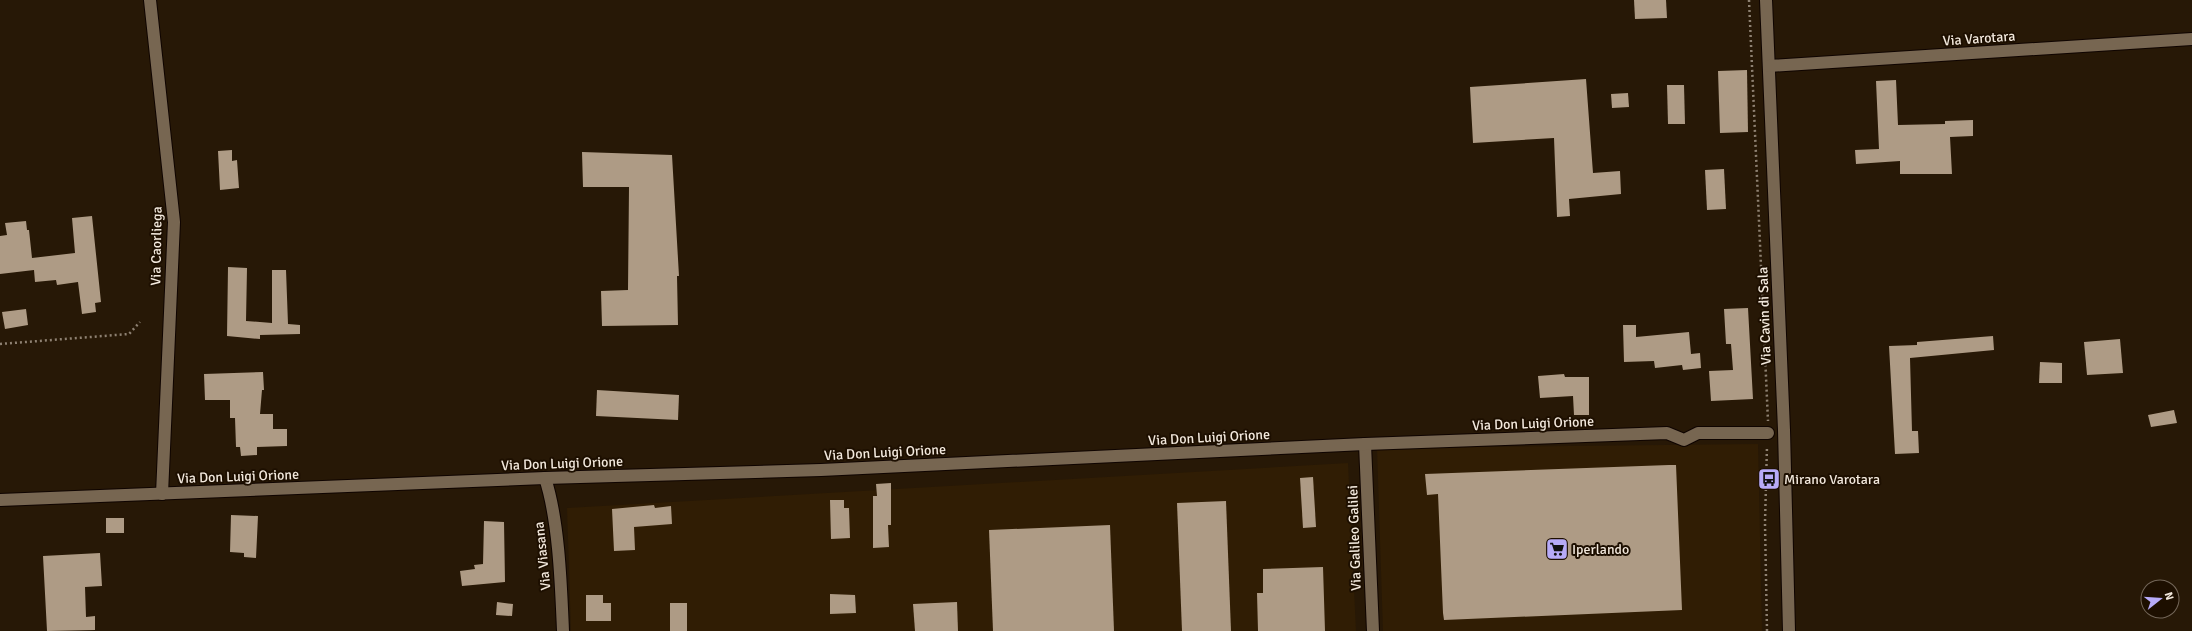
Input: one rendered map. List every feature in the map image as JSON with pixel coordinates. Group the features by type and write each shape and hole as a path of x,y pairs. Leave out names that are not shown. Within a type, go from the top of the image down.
{"street":[{"name":"Via Caorliega","path":"150,0 174,222 162,494"},
{"name":"Via Cavin di Sala","path":"1766,0 1784,430 1789,631"},
{"name":"Via Varotara","path":"1769,66 2192,40"},
{"name":"Via Don Luigi Orione","path":"0,500 545,478 821,470 1365,444 1667,434 1684,440 1698,432 1768,433"},
{"name":"Via Galileo Galilei","path":"1365,444 1373,631"},
{"name":"Via Viasana","path":"545,478 550,493 559,560 563,631"}],"path":[{"path":"1750,0 1768,433 1765,523 1767,631"},
{"path":"0,344 129,334 140,322"}],"shaded area":[{"path":"1758,444 1762,631 1383,631 1377,448"},
{"path":"1348,463 1356,631 571,631 567,508"}],"building":[{"path":"1634,0 1666,0 1667,18 1635,19"},
{"path":"1747,70 1748,132 1720,133 1718,71"},
{"path":"1586,79 1593,173 1620,171 1621,194 1569,199 1570,216 1557,217 1554,138 1473,143 1470,87"},
{"path":"1896,80 1898,125 1945,124 1945,121 1973,120 1973,136 1950,137 1952,174 1900,174 1900,161 1856,164 1855,150 1879,149 1876,81"},
{"path":"1667,85 1684,85 1685,124 1668,124"},
{"path":"1628,93 1629,107 1612,108 1611,94"},
{"path":"232,150 232,161 237,160 239,188 220,190 218,151"},
{"path":"582,152 672,155 679,276 677,276 678,325 602,326 601,291 628,290 629,187 583,187"},
{"path":"1724,169 1726,209 1707,210 1705,170"},
{"path":"92,216 101,302 95,303 96,312 82,314 78,282 57,285 56,280 35,282 34,270 0,274 0,236 7,235 5,223 26,221 27,230 29,230 32,258 75,253 72,218"},
{"path":"228,267 247,268 246,321 272,323 272,270 286,270 288,324 300,325 300,334 260,335 260,339 227,336"},
{"path":"1748,308 1753,399 1711,401 1709,371 1733,370 1731,344 1726,344 1724,309"},
{"path":"26,309 28,325 5,329 2,312"},
{"path":"1623,325 1636,325 1636,337 1689,332 1691,354 1700,353 1701,368 1683,370 1682,365 1655,368 1654,361 1624,362"},
{"path":"1993,336 1994,350 1910,358 1912,431 1918,431 1919,453 1895,454 1889,346 1917,345 1917,342"},
{"path":"2120,339 2123,373 2087,375 2084,342"},
{"path":"2040,362 2062,363 2062,383 2039,383"},
{"path":"263,372 264,390 262,390 260,414 273,414 273,429 287,429 287,446 257,447 257,455 241,456 240,447 236,447 235,418 230,418 230,400 205,400 204,374"},
{"path":"1564,374 1565,377 1589,377 1589,415 1574,415 1573,396 1540,398 1538,376"},
{"path":"597,390 679,395 678,420 596,416"},
{"path":"2174,410 2177,423 2151,427 2148,415"},
{"name":"Iperlando","path":"1676,465 1682,610 1444,620 1438,494 1427,495 1425,474"},
{"path":"1313,477 1316,527 1303,528 1300,478"},
{"path":"891,483 891,525 888,525 889,547 873,548 873,496 877,496 876,484"},
{"path":"830,500 844,500 844,508 849,508 850,538 831,539"},
{"path":"1226,501 1231,631 1182,631 1177,503"},
{"path":"654,505 655,508 671,506 672,524 634,527 635,550 614,551 612,509"},
{"path":"231,515 258,516 256,558 244,557 244,553 230,552"},
{"path":"106,518 124,518 124,533 106,533"},
{"path":"484,521 504,522 505,582 462,586 460,571 475,569 474,565 483,564"},
{"path":"1110,525 1114,631 993,631 989,530"},
{"path":"100,553 102,586 85,587 86,617 95,616 95,630 47,631 43,556"},
{"path":"1323,567 1325,631 1258,631 1257,593 1263,593 1263,569"},
{"path":"830,594 855,595 856,613 830,614"},
{"path":"586,595 603,595 603,603 611,603 611,621 586,621"},
{"path":"497,602 513,604 512,616 496,615"},
{"path":"957,602 958,631 915,631 913,604"},
{"path":"670,603 687,603 687,631 670,631"}],"place":[{"name":"Mirano Varotara","path":"1769,479"},
{"name":"Iperlando","path":"1557,549"}]}
